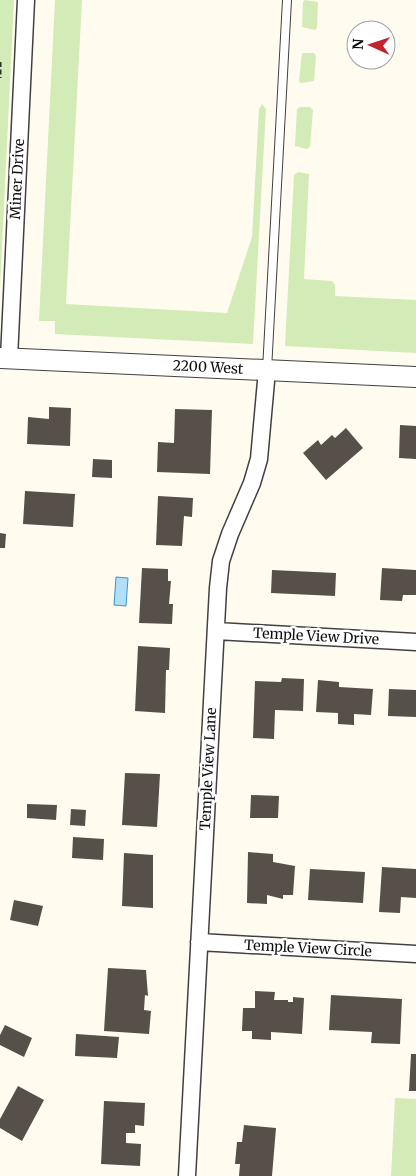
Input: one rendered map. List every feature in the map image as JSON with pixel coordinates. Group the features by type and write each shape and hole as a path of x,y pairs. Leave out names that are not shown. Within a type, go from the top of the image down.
{"street":[{"name":"Miner Drive","path":"4,358 26,0"},
{"name":"2200 West","path":"4,358 416,377"},
{"name":"Temple View Lane","path":"187,1176 221,561 230,534 252,483 259,459 267,370"},
{"name":"Temple View Drive","path":"216,631 416,642"},
{"name":"Temple View Circle","path":"199,942 416,954"}],"lane":[{"path":"267,370 288,0"}],"path":[{"path":"0,62 0,78"}],"green space":[{"path":"0,0 14,0 0,288"},
{"path":"55,0 82,0 66,304 227,313 252,237 259,109 262,104 266,109 253,344 55,334 55,321 39,321"},
{"path":"305,0 318,2 317,28 315,30 302,27 303,2"},
{"path":"302,53 314,53 316,56 314,81 300,83"},
{"path":"300,107 310,107 313,110 310,147 307,149 295,146 297,109"},
{"path":"298,172 309,174 304,279 332,281 335,285 335,296 416,300 416,353 285,346 294,175"},
{"path":"395,1098 416,1099 416,1176 391,1176"}],"water":[{"path":"116,577 128,578 126,606 114,605"}],"building":[{"path":"49,407 71,408 70,446 27,444 28,417 49,419"},
{"path":"175,409 212,410 210,474 157,472 158,442 174,443"},
{"path":"400,425 416,426 416,459 399,458"},
{"path":"346,428 363,448 326,480 303,453 318,440 321,445 332,435 335,438"},
{"path":"93,459 112,460 112,478 92,477"},
{"path":"25,491 75,494 73,527 23,524"},
{"path":"158,496 193,498 192,517 184,516 182,546 156,545"},
{"path":"0,533 6,534 5,548 0,548"},
{"path":"142,568 168,569 168,581 171,581 169,604 173,604 172,624 139,623"},
{"path":"382,568 416,570 416,595 403,595 402,601 380,600"},
{"path":"272,570 336,573 335,596 271,593"},
{"path":"138,646 170,648 169,670 166,670 165,713 135,711"},
{"path":"282,678 304,679 303,711 275,710 274,739 253,738 255,681 281,682"},
{"path":"318,680 339,682 339,687 373,689 371,715 354,714 354,725 338,724 338,713 316,712"},
{"path":"389,689 416,690 416,717 388,716"},
{"path":"125,773 160,774 157,827 122,825"},
{"path":"251,795 279,796 278,818 250,818"},
{"path":"27,804 57,805 56,820 27,818"},
{"path":"71,809 86,810 85,826 70,825"},
{"path":"73,837 104,839 103,860 72,858"},
{"path":"248,852 273,854 273,862 295,866 293,895 283,895 283,899 267,895 267,904 247,903"},
{"path":"124,853 153,855 153,908 122,906"},
{"path":"382,867 416,869 416,898 401,897 400,913 379,912"},
{"path":"310,869 365,872 363,903 308,900"},
{"path":"14,900 43,906 38,926 10,920"},
{"path":"108,968 146,970 148,996 145,995 144,1010 151,1011 149,1034 104,1031"},
{"path":"255,991 275,992 274,1000 288,1000 288,1002 293,1002 293,997 304,998 302,1034 271,1032 271,1040 252,1039 252,1031 242,1031 243,1008 255,1008"},
{"path":"331,995 402,999 400,1044 371,1043 372,1032 329,1030"},
{"path":"5,1025 32,1038 24,1057 0,1045 0,1035"},
{"path":"76,1034 119,1037 117,1058 75,1056"},
{"path":"411,1054 416,1054 416,1091 409,1091"},
{"path":"18,1086 44,1100 22,1141 0,1128 0,1119"},
{"path":"104,1101 145,1103 144,1126 135,1125 135,1133 126,1133 126,1143 141,1144 140,1166 101,1164"},
{"path":"244,1125 276,1128 272,1176 239,1176 240,1164 235,1164 237,1142 242,1142"}]}
